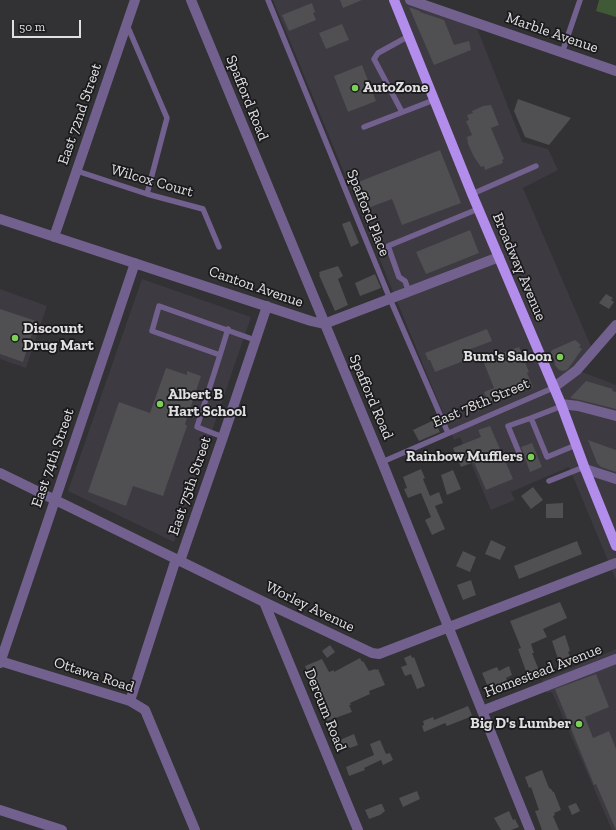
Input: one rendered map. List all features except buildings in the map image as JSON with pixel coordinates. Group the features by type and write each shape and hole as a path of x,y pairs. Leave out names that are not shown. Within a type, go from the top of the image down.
{"main road":[{"name":"Broadway Avenue","path":"394,0 478,209 561,405 584,468 616,546"}],"street":[{"name":"East 72nd Street","path":"54,237 135,0"},
{"name":"Spafford Road","path":"191,0 382,462 530,830"},
{"name":"Marble Avenue","path":"410,0 616,71"},
{"name":"Canton Avenue","path":"0,218 54,237 324,324"},
{"path":"324,324 499,257"},
{"name":"East 74th Street","path":"0,661 135,263"},
{"name":"East 75th Street","path":"130,701 178,560 223,437 267,306"},
{"name":"East 78th Street","path":"553,388 577,370 616,325"},
{"path":"561,405 578,406 616,416"},
{"path":"584,468 616,479"},
{"name":"Worley Avenue","path":"0,473 372,653 379,654 616,563"},
{"name":"Dercum Road","path":"264,602 358,830"},
{"name":"Homestead Avenue","path":"482,711 616,658"},
{"name":"Ottawa Road","path":"0,661 130,701 146,710 195,830"},
{"path":"0,810 62,830"}],"lane":[{"name":"Spafford Place","path":"268,0 390,299 448,433"},
{"path":"562,53 580,0"},
{"path":"127,24 167,118 147,194"},
{"path":"402,112 374,59 378,53 409,36"},
{"path":"364,127 434,100"},
{"path":"472,194 536,166"},
{"name":"Wilcox Court","path":"77,171 147,194 203,208 219,247"},
{"path":"409,292 405,282 399,277 388,246 478,209"},
{"path":"220,355 152,331 159,306 255,340"},
{"path":"223,437 197,427 228,330"},
{"name":"East 78th Street","path":"382,462 553,388"},
{"path":"520,455 508,426 561,405"},
{"path":"531,418 547,457 576,445"},
{"path":"549,481 584,468"}],"shaded area":[{"path":"273,0 410,0 475,23 522,142 548,149 558,170 523,188 593,351 577,370 616,385 616,580 569,467 511,492 515,500 491,510 460,437 454,440"},
{"name":"Albert B Hart School","path":"142,279 251,317 174,542 68,491"},
{"path":"0,289 47,306 26,368 0,359"},
{"path":"616,649 616,830 612,830 552,692 547,693 542,680"}],"green space":[{"path":"599,0 616,0 616,17 596,11"}],"place":[{"name":"AutoZone","path":"355,88"},
{"name":"Discount Drug Mart","path":"15,338"},
{"name":"Bum's Saloon","path":"560,357"},
{"name":"Albert B Hart School","path":"160,404"},
{"name":"Rainbow Mufflers","path":"531,457"},
{"name":"Big D's Lumber","path":"579,724"}]}
